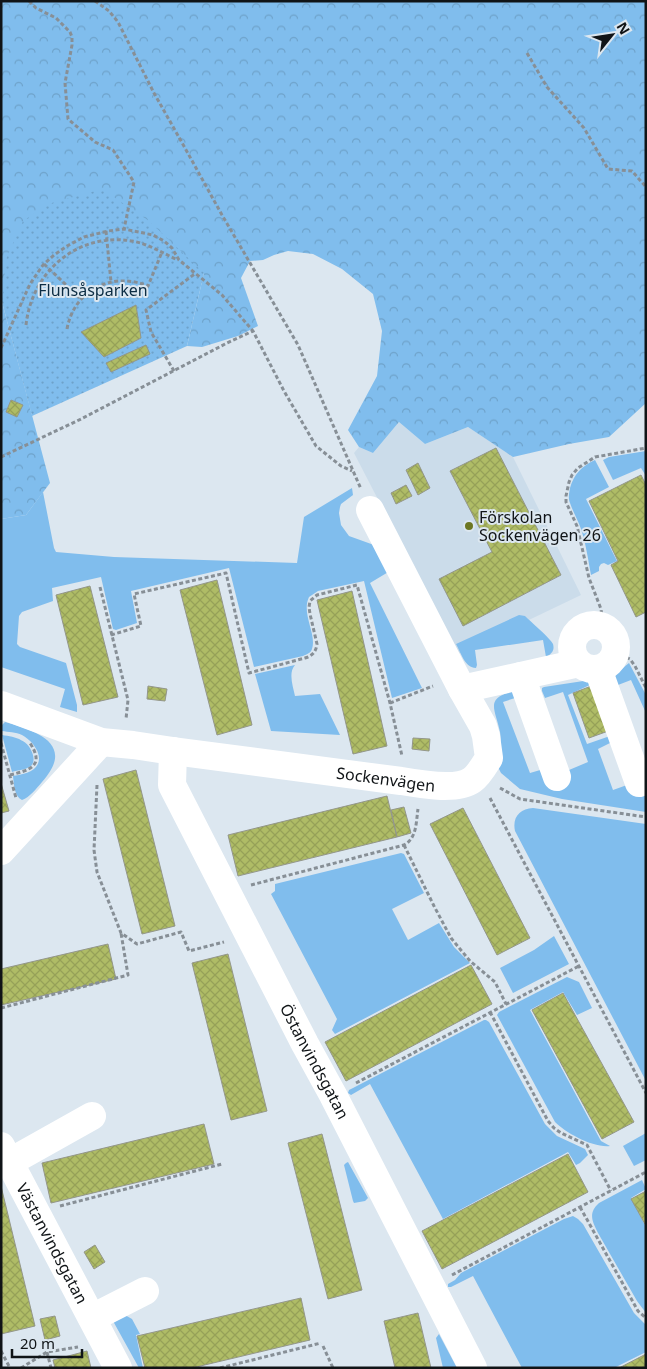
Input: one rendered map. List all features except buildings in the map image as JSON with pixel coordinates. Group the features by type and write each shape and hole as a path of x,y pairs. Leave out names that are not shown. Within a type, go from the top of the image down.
{"street":[{"path":"370,510 483,726 489,758 478,775"},
{"path":"459,682 520,676 597,662 616,646 610,632 596,625 585,627 576,634 572,647 573,654 597,662"},
{"path":"597,662 639,783"},
{"path":"520,676 557,777"},
{"name":"Sockenvägen","path":"1,705 101,742 413,783 453,785 470,782 478,775"},
{"path":"1,851 101,742"},
{"name":"Östanvindsgatan","path":"172,751 172,785 304,1044 333,1095 473,1368"},
{"path":"6,1154 92,1116"},
{"name":"Västanvindsgatan","path":"6,1154 118,1368"},
{"path":"92,1318 145,1291"}],"path":[{"path":"29,1 36,8 56,18 70,32 72,37 65,83 68,120 95,142 113,150 134,182 124,229"},
{"path":"95,1 109,11 118,22 154,93 298,345 370,510"},
{"path":"527,53 547,88 584,128 608,169 632,171 646,187"},
{"path":"1,348 26,291 37,273 61,249 84,237 106,231 124,229 154,235 164,240 172,248 179,260"},
{"path":"106,231 111,282"},
{"path":"26,324 34,292 43,277 63,258 78,249 107,240 143,243 179,260 222,295 253,331 316,446 341,466 353,471"},
{"path":"67,329 72,312 81,299 91,290 102,284 131,281 148,286 162,252"},
{"path":"44,264 81,299"},
{"path":"174,371 151,332 146,310 196,273"},
{"path":"1,457 81,419 253,331"},
{"path":"603,627 601,609 589,578 577,526 566,502 567,490 575,472 588,461 602,455 646,448"},
{"path":"111,635 141,626 134,594 226,574 249,673 305,658 313,654 317,644 310,614 310,601 317,595 357,585 390,703 402,756 413,783 425,796 420,802 413,837 409,843 404,845 227,893"},
{"path":"100,587 128,700 125,727 136,730 134,745"},
{"path":"597,662 630,659 646,688"},
{"path":"390,703 426,690 459,682"},
{"path":"10,775 30,769 35,764 34,750 27,740"},
{"path":"1,743 18,803"},
{"path":"478,775 644,1086 646,1093"},
{"path":"1,1008 128,975 121,933 97,872 94,850 98,777"},
{"path":"404,845 452,938 470,961 496,982 506,1004"},
{"path":"121,933 137,944 181,932 189,951 248,934"},
{"path":"333,1095 579,966"},
{"path":"490,1012 548,1121 561,1133 587,1145 611,1191"},
{"path":"56,1207 222,1164"},
{"path":"449,1277 646,1172"},
{"path":"580,1207 638,1311 646,1318"},
{"path":"220,1368 322,1344 333,1368"},
{"path":"21,1368 47,1352 82,1346"},
{"path":"1,1351 10,1368"},
{"path":"47,1352 51,1368"}],"shaded area":[{"name":"Förskolan Sockenvägen 26","path":"399,422 425,444 468,427 513,457 581,595 458,654 354,453 359,447 373,453"}],"green space":[{"path":"1,1 646,1 646,403 609,437 513,457 468,427 425,444 399,422 373,453 359,447 348,430 377,376 382,331 373,294 342,269 313,254 288,251 263,260 250,261 241,278 258,326 238,336 202,347 187,346 204,273 2,302 50,483 26,515 1,519"},
{"name":"Flunsåsparken","path":"102,189 149,221 204,273 187,346 32,416 2,302 6,259 23,221 48,204"},
{"path":"646,451 646,476 641,468 613,480 603,460 609,457"},
{"path":"595,460 609,487 586,499 617,561 608,565 601,564 599,571 591,575 583,535 569,496 570,488 576,475 582,468"},
{"path":"352,488 353,495 341,504 340,507 341,525 349,536 374,545 390,571 370,583 422,688 392,698 364,581 318,591 309,597 307,610 313,637 310,652 303,656 254,667 229,568 131,591 137,623 116,630 113,629 101,577 52,588 53,601 22,612 19,616 17,644 20,647 66,663 77,705 77,712 60,707 65,689 1,667 1,519 26,515 43,492 56,552 114,557 297,563 304,517"},
{"path":"519,615 525,616 551,641 553,650 551,653 546,657 543,640 475,650 476,668 466,663 456,644"},
{"path":"629,663 646,695 646,713 631,680 618,685 614,675"},
{"path":"295,665 291,676 295,696 320,694 340,735 271,731 255,674"},
{"path":"590,680 592,684 568,695 587,744 610,736 612,742 598,749 613,790 627,785 646,782 646,812 562,799 520,789 501,773 496,763 501,736 494,710 495,701 505,694 515,691 515,698 503,702 530,773 547,768 550,778 588,762 563,692 545,698 542,688"},
{"path":"5,722 40,735 54,749 55,758 51,769 35,790 22,800 16,793 13,776 33,770 38,764 38,754 26,737 17,733 2,731 1,726"},
{"path":"2,735 17,738 28,746 34,758 31,766 12,772"},
{"path":"533,808 646,824 646,1081 515,831 514,826 518,815 524,810"},
{"path":"401,853 404,854 424,893 392,909 408,940 439,923 454,947 470,963 335,1034 332,1030 337,1019 271,894 275,891 275,884"},
{"path":"554,936 569,964 513,993 500,968 534,950"},
{"path":"567,977 579,982 592,1008 577,1015 563,992 530,1010 601,1141 610,1146 596,1145 580,1139 555,1122 497,1015 499,1012"},
{"path":"484,1020 489,1022 545,1124 557,1136 585,1149 588,1155 576,1165 568,1152 443,1219 370,1084 351,1095 348,1093 349,1090"},
{"path":"646,1133 646,1160 634,1166 623,1146"},
{"path":"348,1162 368,1198 365,1201 354,1203 353,1201 344,1165"},
{"path":"642,1180 646,1189 631,1198 646,1227 646,1313 637,1301 598,1233 592,1217 593,1210 599,1203"},
{"path":"573,1216 583,1224 634,1313 646,1325 646,1352 614,1368 522,1368 473,1276 451,1287 448,1287 448,1284 461,1273"},
{"path":"125,1315 132,1319 140,1334 136,1335 143,1368 139,1368 113,1321"},
{"path":"439,1334 457,1368 443,1368 436,1338"}],"place":[{"name":"Förskolan Sockenvägen 26","path":"469,526"}]}
